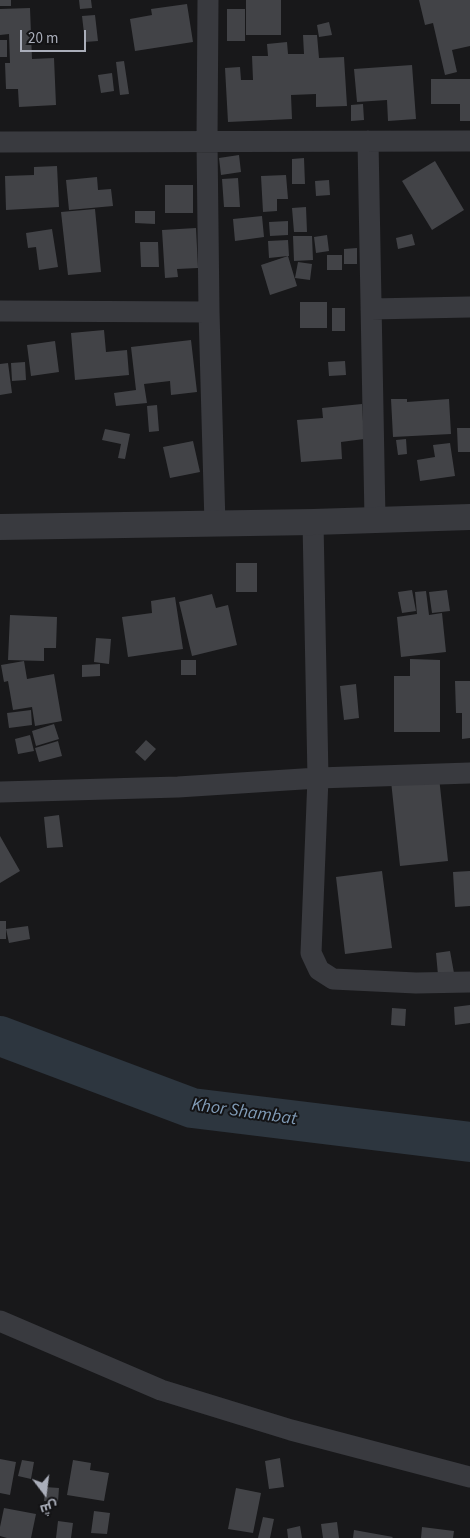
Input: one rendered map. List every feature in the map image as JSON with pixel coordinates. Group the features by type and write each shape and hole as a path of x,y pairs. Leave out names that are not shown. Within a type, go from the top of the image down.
{"street":[{"path":"208,0 209,312 215,524"},
{"path":"368,141 375,519"},
{"path":"0,142 470,141"},
{"path":"371,308 470,307"},
{"path":"0,310 209,312"},
{"path":"0,527 313,522 470,517"},
{"path":"313,522 318,778 311,953 319,970 333,979 416,983 470,982"},
{"path":"0,792 178,787 318,778 470,773"},
{"path":"0,1321 161,1390 291,1430 470,1478"}],"building":[{"path":"0,0 11,0 11,6 0,6"},
{"path":"79,0 91,0 92,8 80,9"},
{"path":"246,0 281,0 281,35 246,35"},
{"path":"419,0 470,0 470,46 452,50 457,72 445,75 433,23 425,25"},
{"path":"187,4 193,42 135,51 130,19 152,15 151,9"},
{"path":"30,8 32,59 54,58 56,105 19,107 18,89 6,89 5,63 10,63 9,34 0,35 0,9"},
{"path":"227,9 245,9 245,41 227,41"},
{"path":"95,15 98,41 85,42 82,16"},
{"path":"329,22 332,35 319,37 317,25"},
{"path":"303,35 317,35 319,58 344,57 347,106 316,107 316,94 291,95 292,119 228,122 225,68 240,67 241,80 253,80 252,56 268,56 267,44 287,42 288,54 304,54"},
{"path":"0,40 7,40 7,57 0,57"},
{"path":"124,61 129,94 120,95 116,62"},
{"path":"412,65 416,119 388,121 387,100 357,102 354,69"},
{"path":"112,73 114,91 101,93 98,75"},
{"path":"431,79 470,79 470,121 460,121 460,104 431,104"},
{"path":"363,104 364,120 351,121 351,105"},
{"path":"239,155 241,172 221,175 219,158"},
{"path":"304,158 305,184 292,184 292,159"},
{"path":"435,161 464,210 432,230 402,181"},
{"path":"57,166 59,207 6,210 5,176 34,175 34,167"},
{"path":"286,175 288,199 277,199 277,211 263,212 261,176"},
{"path":"97,177 98,190 111,189 113,206 69,210 66,180"},
{"path":"238,178 240,207 224,207 222,179"},
{"path":"329,180 330,195 316,196 315,181"},
{"path":"165,185 193,185 193,213 165,213"},
{"path":"306,207 307,232 294,232 292,208"},
{"path":"95,209 101,272 68,275 61,212"},
{"path":"135,211 155,211 155,224 135,223"},
{"path":"262,216 264,237 235,241 233,219"},
{"path":"288,221 288,235 270,236 269,222"},
{"path":"196,228 198,268 177,269 178,277 165,278 162,230"},
{"path":"52,229 58,267 39,270 36,247 28,248 26,233"},
{"path":"412,234 415,245 398,249 396,238"},
{"path":"327,235 329,251 316,253 314,237"},
{"path":"293,236 312,236 313,260 294,261"},
{"path":"288,240 289,256 269,258 268,241"},
{"path":"140,242 158,242 159,267 141,267"},
{"path":"357,248 357,264 344,264 344,249"},
{"path":"327,255 342,255 342,270 327,270"},
{"path":"288,256 297,286 270,295 261,265"},
{"path":"298,262 312,264 310,280 295,278"},
{"path":"300,302 327,302 327,328 300,328"},
{"path":"332,308 345,308 345,331 332,331"},
{"path":"104,330 106,352 127,350 129,375 75,380 71,333"},
{"path":"191,340 197,392 171,395 170,381 144,384 147,403 116,406 114,393 136,390 131,347"},
{"path":"55,341 59,372 31,376 27,345"},
{"path":"345,361 346,375 329,376 328,362"},
{"path":"25,362 26,380 12,381 11,363"},
{"path":"8,363 12,393 0,395 0,364"},
{"path":"391,399 407,399 407,402 449,399 451,434 393,437"},
{"path":"362,404 364,439 341,442 342,459 301,462 297,420 323,418 322,408"},
{"path":"157,405 159,431 149,432 147,406"},
{"path":"457,428 470,428 470,452 458,452"},
{"path":"105,429 130,434 125,459 118,458 121,444 102,440"},
{"path":"406,439 407,454 398,455 396,440"},
{"path":"193,441 200,472 170,478 163,447"},
{"path":"450,443 455,476 420,481 417,460 435,457 433,445"},
{"path":"236,563 257,563 257,592 236,592"},
{"path":"412,590 416,611 402,613 398,592"},
{"path":"447,590 450,611 432,613 429,592"},
{"path":"426,591 429,615 442,613 446,652 401,657 397,617 417,614 415,592"},
{"path":"212,594 216,608 228,605 237,645 192,656 179,602"},
{"path":"175,597 183,649 128,657 122,617 152,613 151,601"},
{"path":"10,615 57,617 56,648 44,648 44,661 8,660"},
{"path":"96,638 111,639 109,664 94,662"},
{"path":"410,659 440,660 440,732 394,732 394,676 410,676"},
{"path":"181,660 196,660 196,675 181,675"},
{"path":"24,661 27,679 54,674 62,721 35,726 32,707 13,710 8,681 4,682 1,665"},
{"path":"100,664 100,676 82,677 82,665"},
{"path":"455,681 470,681 470,738 462,739 462,713 456,713"},
{"path":"356,684 359,718 344,720 340,686"},
{"path":"31,710 32,725 9,728 7,713"},
{"path":"54,724 59,739 36,746 32,731"},
{"path":"30,735 34,751 18,754 15,739"},
{"path":"146,740 156,749 145,761 135,752"},
{"path":"58,741 62,756 39,762 35,748"},
{"path":"439,777 448,861 400,866 391,781"},
{"path":"59,815 63,847 47,848 44,817"},
{"path":"0,836 20,871 0,883"},
{"path":"382,871 392,948 345,954 336,877"},
{"path":"470,871 470,906 455,907 453,872"},
{"path":"0,921 6,921 6,939 0,939"},
{"path":"28,926 30,939 9,943 6,929"},
{"path":"450,951 454,973 438,975 436,953"},
{"path":"470,1005 470,1023 455,1025 454,1007"},
{"path":"392,1008 406,1009 405,1026 391,1025"},
{"path":"280,1458 284,1487 269,1489 265,1461"},
{"path":"0,1459 16,1462 10,1495 0,1493"},
{"path":"22,1460 34,1462 31,1479 18,1476"},
{"path":"73,1460 91,1463 90,1470 109,1473 104,1501 67,1495"},
{"path":"45,1487 59,1488 58,1502 44,1501"},
{"path":"236,1488 261,1493 253,1533 228,1529"},
{"path":"4,1508 36,1514 31,1538 7,1538 0,1536"},
{"path":"94,1511 110,1513 107,1534 91,1533"},
{"path":"263,1517 274,1519 270,1538 258,1538"},
{"path":"58,1521 73,1523 71,1538 56,1538"},
{"path":"337,1522 339,1538 323,1538 321,1524"},
{"path":"300,1526 302,1538 288,1538 287,1529"},
{"path":"422,1527 454,1531 453,1538 421,1538"},
{"path":"354,1530 393,1537 353,1538"}],"waterway":[{"name":"Khor Shambat","path":"0,1036 192,1108 470,1142"}]}
